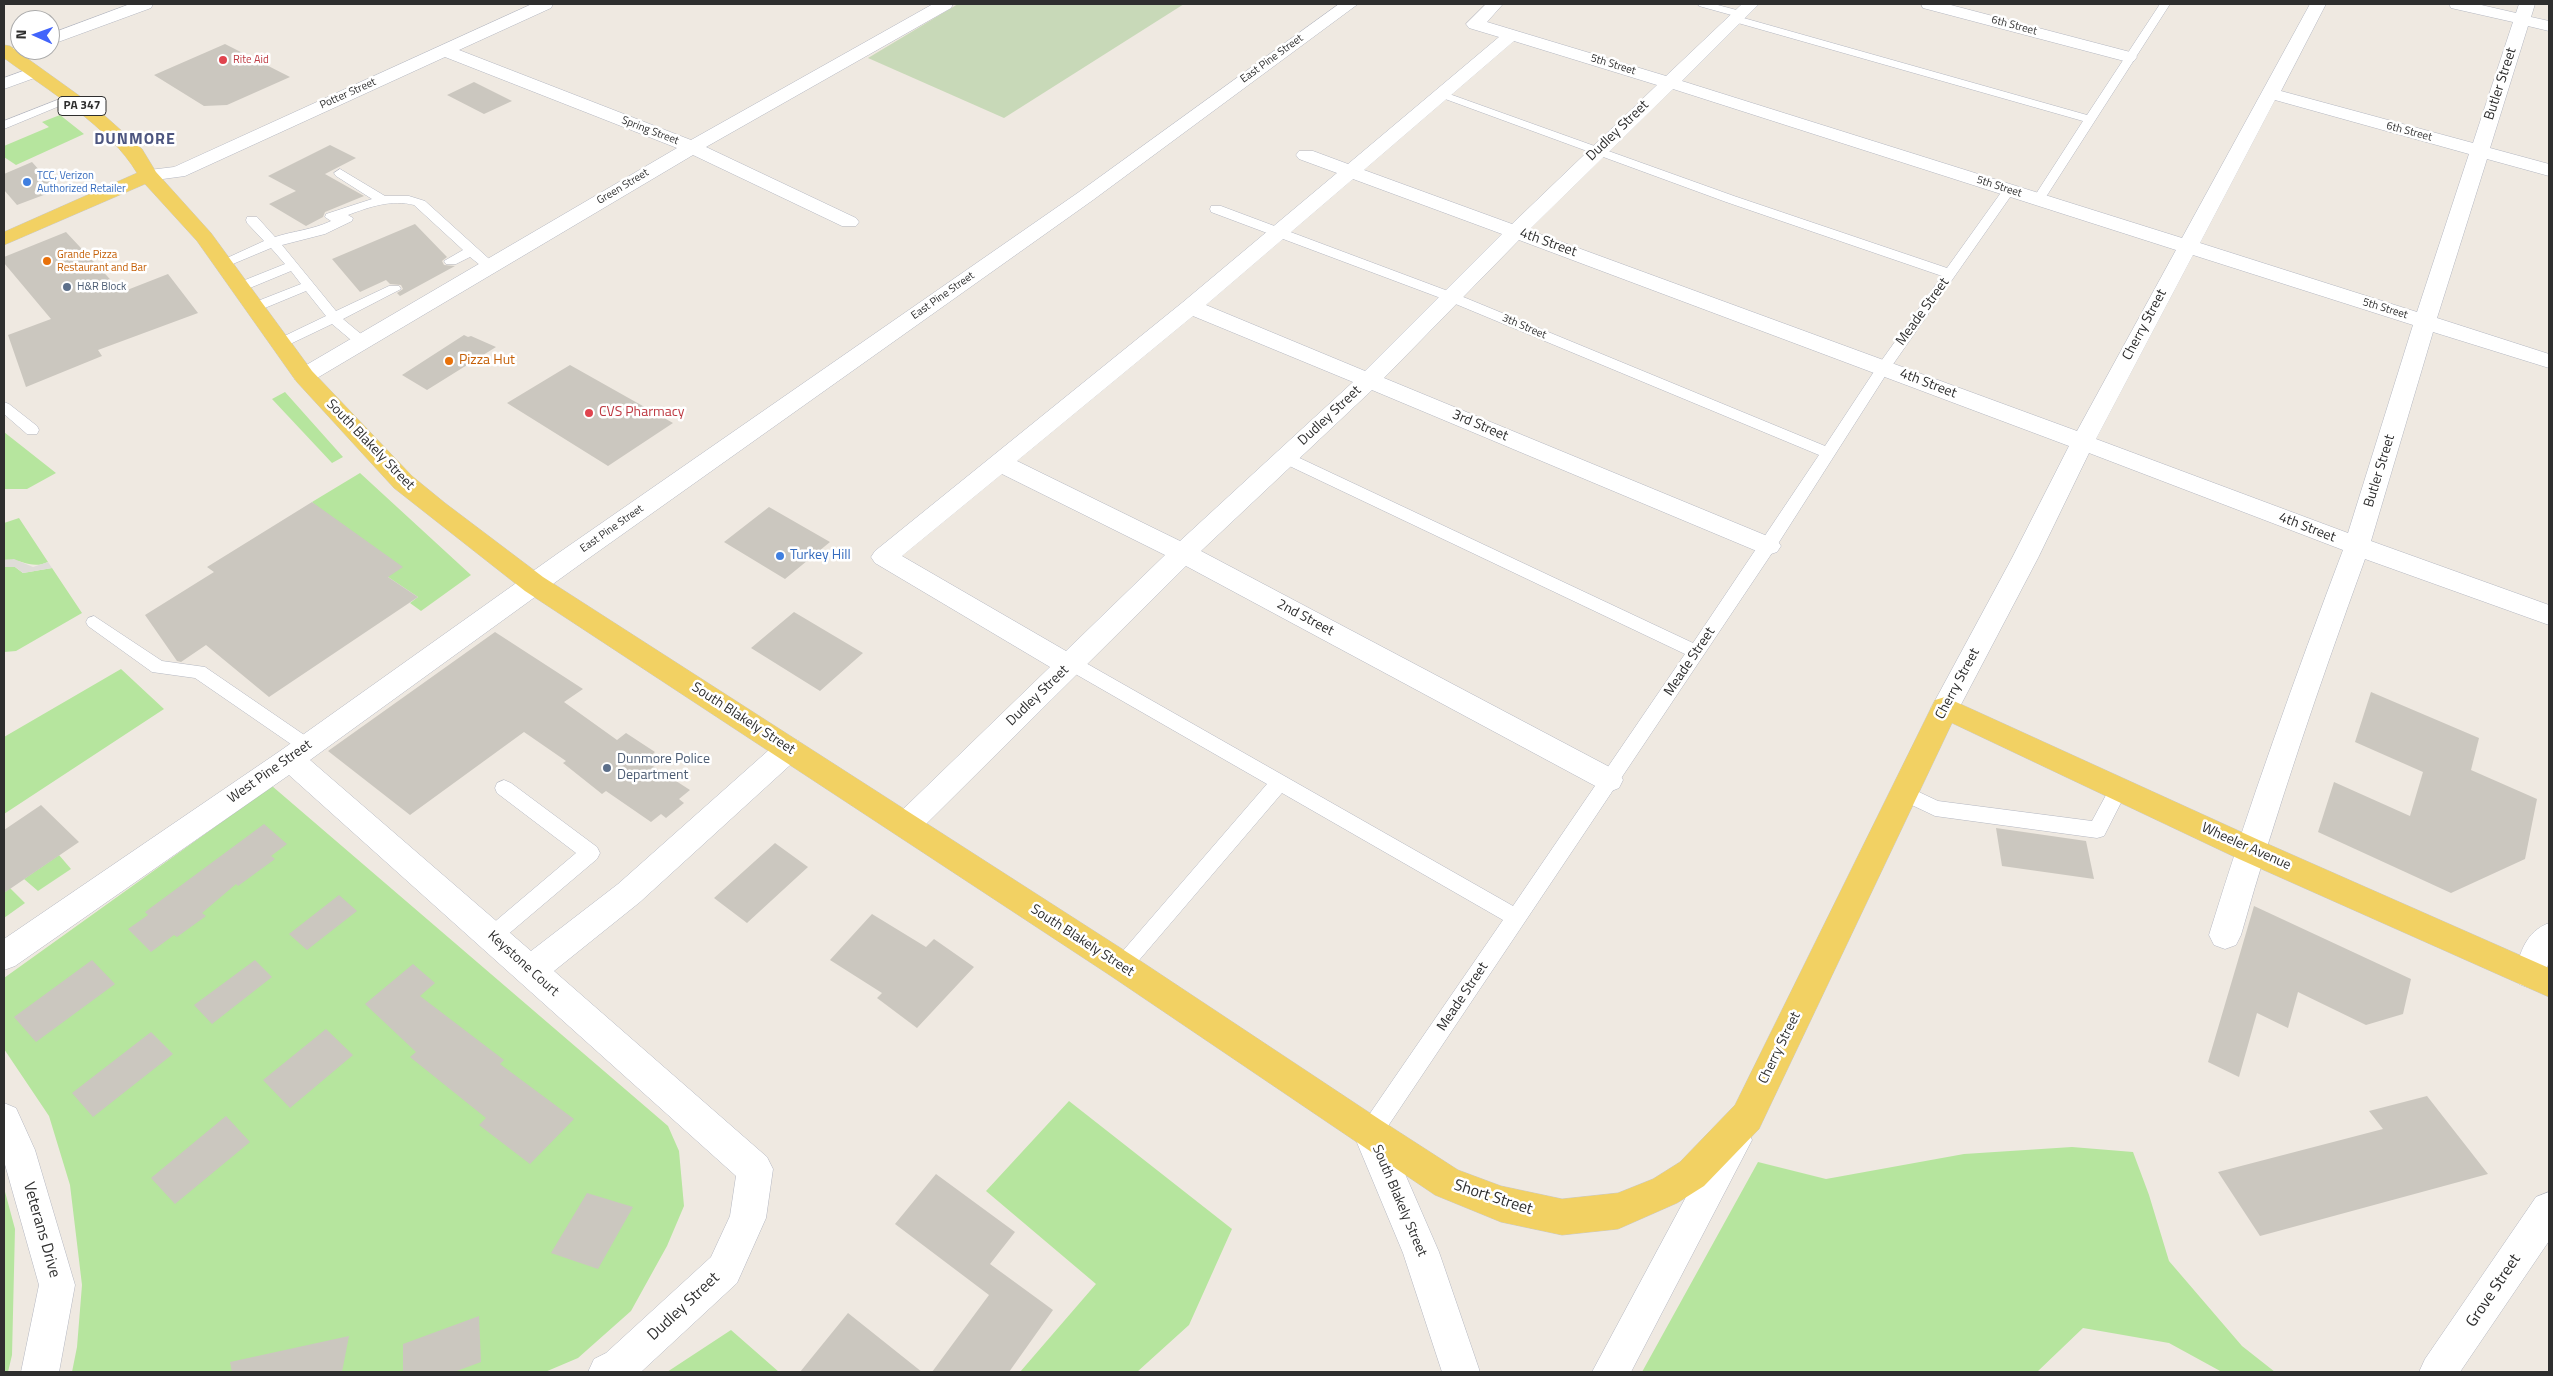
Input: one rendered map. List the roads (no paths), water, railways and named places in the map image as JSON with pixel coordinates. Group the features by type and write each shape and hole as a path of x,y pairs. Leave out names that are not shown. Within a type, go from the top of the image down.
{"main road":[{"name":"South Blakely Street","path":"21,60 135,153 148,175 204,237 304,376 403,482 534,584 1122,966 1370,1134"},
{"path":"4,239 148,175"},
{"name":"Wheeler Avenue","path":"1945,708 2250,850 2540,979"},
{"name":"Cherry Street","path":"1747,1117 1945,708"},
{"name":"Short Street","path":"1370,1134 1447,1183 1502,1204 1562,1218 1618,1211 1665,1191 1692,1174 1747,1117"}],"street":[{"path":"60,36 145,4"},
{"name":"Potter Street","path":"148,175 178,172 546,4"},
{"name":"Green Street","path":"304,376 692,147 945,4"},
{"name":"East Pine Street","path":"534,584 1086,196 1350,4"},
{"name":"5th Street","path":"1495,4 1475,24 1668,82 2549,361"},
{"name":"6th Street","path":"1930,4 2128,57"},
{"name":"Cherry Street","path":"1945,708 2025,558 2082,443 2318,4"},
{"path":"2457,4 2525,12 2549,26"},
{"name":"Dudley Street","path":"906,825 1183,553 1369,380 1516,231 1742,12"},
{"name":"Butler Street","path":"2225,935 2250,850 2314,662 2357,546 2425,322 2525,12"},
{"path":"1070,664 884,557 998,462 1191,307 1511,35"},
{"name":"Spring Street","path":"446,51 692,147 849,222"},
{"path":"4,84 34,72"},
{"name":"6th Street","path":"2269,93 2549,170"},
{"name":"4th Street","path":"1306,155 1884,367 2357,546 2549,615"},
{"name":"3rd Street","path":"1191,307 1768,546"},
{"name":"2nd Street","path":"998,462 1183,553 1609,780"},
{"name":"West Pine Street","path":"4,956 299,752 534,584"},
{"path":"531,970 636,887 789,749"},
{"name":"Keystone Court","path":"299,752 492,936 756,1168"},
{"path":"2540,979 2537,950 2549,937"},
{"name":"Cherry Street","path":"1611,1372 1747,1117"},
{"name":"Veterans Drive","path":"4,1120 18,1150 57,1285 40,1372"},
{"name":"South Blakely Street","path":"1370,1134 1421,1252 1461,1372"},
{"name":"Dudley Street","path":"607,1372 618,1368 724,1270 748,1218 756,1168"},
{"name":"Grove Street","path":"2438,1372 2549,1210"}],"lane":[{"path":"1703,4 1742,12 2089,119"},
{"path":"2038,200 2128,57 2164,4"},
{"path":"1441,94 1597,152 1950,274"},
{"path":"4,125 70,98"},
{"path":"340,173 384,201"},
{"name":"Meade Street","path":"1370,1134 1768,546 1884,367 2009,190"},
{"path":"223,263 353,208 384,201 407,199 419,203 470,252 490,266"},
{"path":"272,243 320,231 384,201"},
{"name":"3th Street","path":"1216,209 1280,231 1451,297 1828,453"},
{"path":"252,220 293,265 334,318 362,342"},
{"path":"451,261 470,252"},
{"path":"240,287 293,265"},
{"path":"255,307 308,286"},
{"path":"280,343 394,289"},
{"path":"4,407 32,430"},
{"path":"1286,458 1696,652"},
{"path":"94,622 158,667 199,672 299,752"},
{"path":"1070,664 1517,918"},
{"path":"1122,966 1279,783"},
{"path":"492,936 531,905 590,853 504,788"},
{"path":"1904,793 1935,808 2097,830 2119,789"}],"place":[{"name":"Rite Aid","path":"223,60"},
{"name":"TCC, Verizon Authorized Retailer","path":"27,182"},
{"name":"Grande Pizza Restaurant and Bar","path":"47,261"},
{"name":"H&R Block","path":"67,287"},
{"name":"Pizza Hut","path":"449,361"},
{"name":"CVS Pharmacy","path":"589,413"},
{"name":"Turkey Hill","path":"780,556"},
{"name":"Dunmore Police Department","path":"607,768"}],"district":[{"name":"DUNMORE","path":"135,140"}]}
